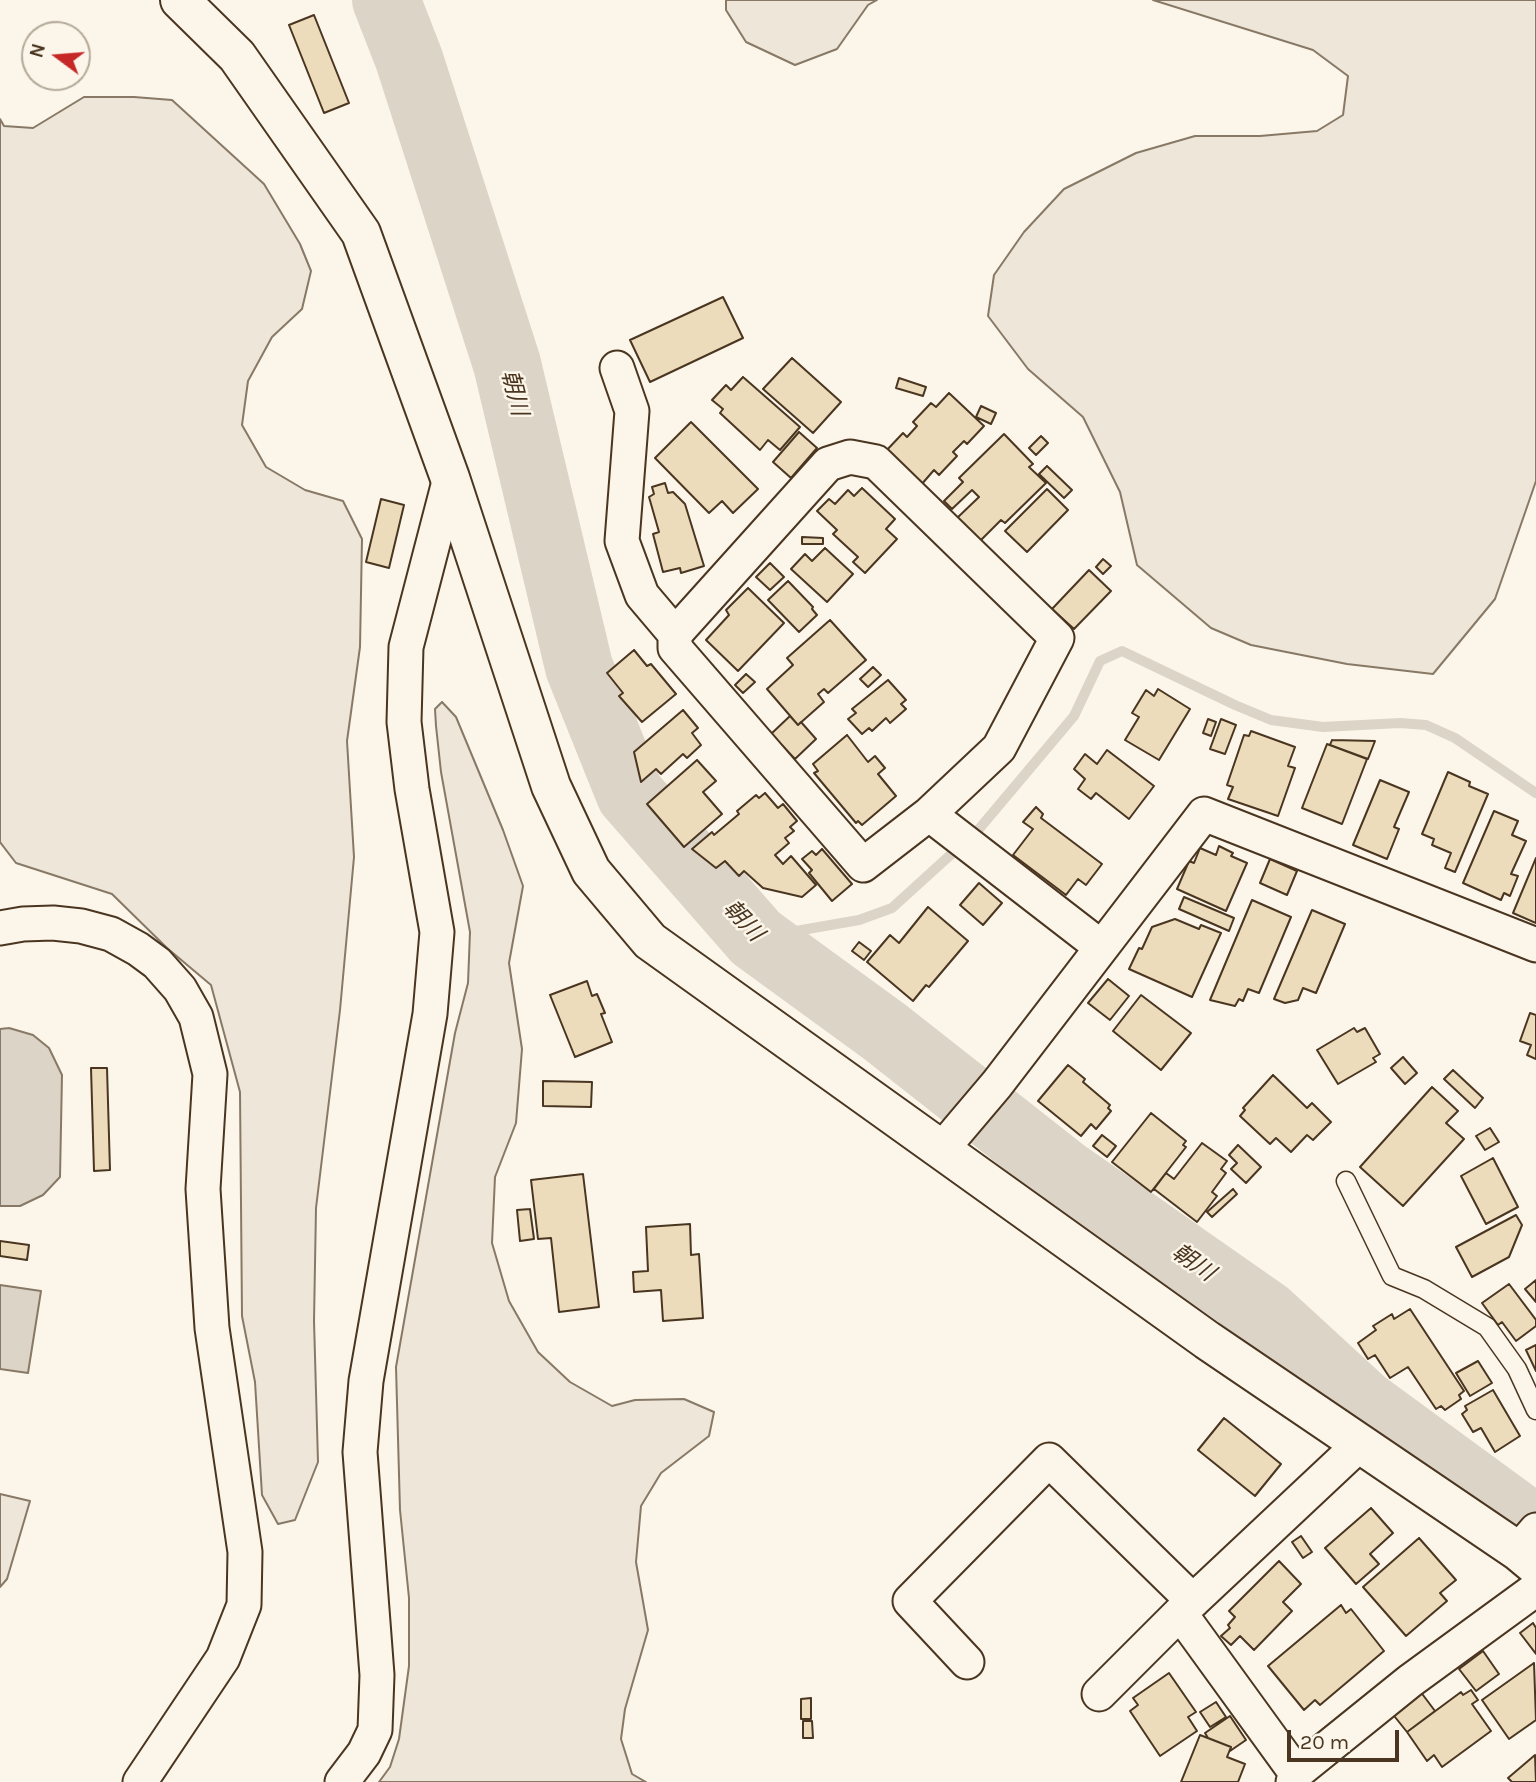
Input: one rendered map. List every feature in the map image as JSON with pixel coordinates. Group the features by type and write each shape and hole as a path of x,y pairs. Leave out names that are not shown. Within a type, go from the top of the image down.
{"street":[{"path":"180,0 237,56 362,233 450,478 551,786 590,871 650,941 1207,1339 1360,1444 1530,1546"},
{"path":"617,368 632,411 622,541 642,594 675,634 675,648 863,865 938,821 999,748 1057,638 876,462 850,457 828,464 675,634"},
{"path":"342,1782 364,1753 375,1730 377,1675 360,1452 366,1381 430,1014 437,932 412,789 404,722 406,647 450,478"},
{"path":"942,1149 997,1084 1204,814 1536,945"},
{"path":"938,821 1101,947"},
{"path":"0,928 53,923 80,926 111,934 138,949 157,963 180,989 197,1017 210,1074 204,1202 212,1328 245,1552 244,1605 223,1658 141,1782"},
{"path":"1098,1694 1186,1607 1360,1444"},
{"path":"968,1662 910,1601 1049,1460 1186,1607 1294,1777 1410,1681 1536,1589"}],"lane":[{"path":"1346,1181 1392,1276 1424,1289 1487,1327 1517,1369 1536,1410"}],"shaded area":[{"path":"726,0 877,0 868,5 837,49 795,65 746,42 726,10"},
{"path":"1153,0 1536,0 1536,481 1495,599 1433,674 1347,664 1251,645 1211,628 1137,565 1120,492 1083,417 1028,369 988,316 994,275 1024,232 1064,189 1136,153 1195,136 1260,136 1317,131 1343,115 1348,76 1313,50"},
{"path":"84,97 172,100 264,184 300,244 311,271 302,309 272,337 248,381 242,425 266,467 305,490 343,501 362,539 360,647 347,741 354,857 340,1010 316,1208 314,1321 318,1462 295,1520 278,1524 262,1495 255,1382 242,1316 240,1092 211,985 167,948 112,894 16,863 0,842 0,119 4,126 33,128"},
{"path":"442,702 456,717 523,886 509,963 522,1049 516,1123 495,1177 492,1243 509,1301 538,1352 570,1382 612,1406 635,1400 684,1399 714,1412 709,1436 661,1473 641,1506 636,1562 648,1630 625,1709 621,1739 632,1774 646,1782 379,1782 390,1767 399,1739 409,1666 409,1598 400,1510 396,1367 455,1033 468,983 470,932 441,772 436,726 435,709"},
{"path":"9,1028 33,1035 49,1048 62,1075 60,1177 43,1195 20,1206 0,1206 0,1029"},
{"path":"0,1285 41,1291 28,1373 0,1369"},
{"path":"0,1494 30,1501 7,1579 0,1587"}],"building":[{"path":"314,15 349,103 324,113 289,25"},
{"path":"723,297 743,338 650,382 630,340"},
{"path":"792,358 841,402 813,433 763,389"},
{"path":"743,377 800,427 780,450 768,440 760,450 720,413 723,409 712,400 726,385 731,390"},
{"path":"899,378 926,387 923,396 896,388"},
{"path":"949,393 984,426 967,444 964,441 953,452 957,456 939,475 934,470 921,485 885,452 903,433 907,437 917,426 913,422 931,403 936,407"},
{"path":"981,406 996,413 991,424 976,417"},
{"path":"691,422 758,489 733,513 722,501 709,513 655,458"},
{"path":"799,432 817,448 791,478 773,462"},
{"path":"1004,434 1033,464 1029,467 1046,483 1005,523 1001,520 979,542 956,519 979,497 972,490 952,509 944,501 963,482 959,478"},
{"path":"1041,436 1048,443 1036,455 1029,448"},
{"path":"1047,466 1072,490 1064,498 1039,474"},
{"path":"665,483 668,493 673,492 685,504 704,566 681,573 680,568 663,572 653,534 659,532 649,497 654,494 652,487"},
{"path":"862,488 895,519 886,529 897,539 865,573 853,562 858,557 833,534 837,530 817,511 829,499 835,504 848,490 854,496"},
{"path":"1047,489 1068,510 1027,552 1005,531"},
{"path":"381,499 404,505 389,568 366,562"},
{"path":"802,537 823,538 823,544 802,544"},
{"path":"825,548 853,574 827,602 791,569 805,554 812,561"},
{"path":"1103,559 1111,566 1103,574 1096,567"},
{"path":"770,563 784,577 770,590 756,577"},
{"path":"1089,570 1111,591 1074,629 1052,609"},
{"path":"788,581 813,607 817,615 799,632 768,600"},
{"path":"748,588 784,623 738,671 706,640 729,615 726,610"},
{"path":"830,620 866,660 828,693 824,689 818,694 824,702 798,725 767,689 793,665 787,658"},
{"path":"634,650 647,666 651,664 676,694 642,722 619,696 623,693 607,673"},
{"path":"873,667 881,675 868,687 860,679"},
{"path":"746,674 755,682 743,693 735,685"},
{"path":"888,680 906,700 901,704 906,709 890,723 886,718 872,731 869,728 862,734 848,719 856,713 852,709"},
{"path":"1158,689 1190,709 1159,760 1125,740 1139,717 1132,713 1146,690 1154,696"},
{"path":"683,710 698,728 692,733 701,745 687,758 683,754 661,774 656,769 641,782 634,752"},
{"path":"790,716 798,725 801,722 816,739 795,759 771,734"},
{"path":"1208,719 1216,722 1211,736 1203,733"},
{"path":"1221,719 1236,725 1225,754 1210,749"},
{"path":"1251,731 1295,747 1288,766 1295,768 1278,816 1228,799 1233,787 1227,785 1244,735 1249,736"},
{"path":"847,735 868,762 875,756 885,768 878,774 896,796 862,825 858,821 856,823 814,773 818,771 813,764"},
{"path":"1332,740 1375,741 1368,759 1330,745"},
{"path":"1327,744 1367,759 1342,824 1302,808"},
{"path":"1107,750 1154,786 1129,819 1096,793 1091,799 1078,789 1085,779 1074,769 1085,754 1097,764"},
{"path":"697,760 716,781 703,792 722,814 684,847 647,804"},
{"path":"1448,772 1470,782 1469,786 1488,794 1455,872 1445,868 1451,853 1432,845 1434,839 1422,834"},
{"path":"1380,780 1409,792 1394,827 1399,829 1387,859 1353,845"},
{"path":"765,793 778,808 783,804 797,821 790,827 794,831 785,838 789,843 775,855 783,864 791,856 816,885 802,897 763,888 744,871 739,876 725,861 716,868 692,849 739,814 737,811 756,795 759,798"},
{"path":"1036,807 1043,814 1041,818 1102,864 1086,885 1078,879 1066,895 1013,855 1033,829 1023,822"},
{"path":"1494,811 1518,821 1512,835 1526,841 1511,874 1518,876 1510,896 1504,893 1501,900 1463,883"},
{"path":"1219,846 1233,853 1231,856 1247,863 1226,911 1177,889 1189,861 1194,863 1200,848 1216,855"},
{"path":"822,849 852,884 832,901 809,873 812,870 802,859 812,851 816,855"},
{"path":"1536,858 1536,923 1513,913"},
{"path":"1270,859 1297,871 1287,895 1260,883"},
{"path":"979,883 1002,903 983,925 960,905"},
{"path":"1184,897 1234,918 1229,931 1179,909"},
{"path":"1252,900 1291,917 1259,993 1248,989 1243,1001 1239,999 1235,1006 1210,1000"},
{"path":"928,907 968,941 929,987 926,985 913,1001 867,962 890,935 899,943"},
{"path":"1312,910 1345,924 1316,993 1303,988 1298,1000 1285,1003 1274,999"},
{"path":"1175,919 1199,929 1201,925 1221,933 1192,997 1129,969 1152,927"},
{"path":"859,942 871,951 864,960 852,951"},
{"path":"1108,979 1129,996 1110,1020 1088,1003"},
{"path":"587,981 592,996 597,994 605,1013 601,1014 612,1042 575,1057 550,995"},
{"path":"1141,995 1191,1033 1161,1070 1113,1031"},
{"path":"1530,1013 1536,1015 1536,1059 1527,1055 1531,1045 1520,1041"},
{"path":"1354,1028 1357,1032 1365,1028 1380,1054 1373,1058 1376,1062 1338,1084 1317,1050"},
{"path":"1403,1057 1417,1073 1405,1084 1391,1068"},
{"path":"1068,1065 1110,1105 1108,1108 1111,1111 1096,1129 1091,1124 1081,1136 1038,1101"},
{"path":"91,1068 107,1068 110,1170 94,1171"},
{"path":"1453,1070 1483,1098 1475,1108 1444,1079"},
{"path":"1273,1075 1307,1108 1312,1103 1331,1122 1313,1140 1307,1135 1291,1152 1276,1138 1270,1144 1240,1116 1245,1110 1243,1108"},
{"path":"543,1081 592,1082 591,1107 543,1106"},
{"path":"1432,1087 1458,1111 1446,1123 1464,1139 1403,1206 1360,1167"},
{"path":"1151,1113 1186,1141 1183,1145 1186,1147 1151,1192 1112,1162"},
{"path":"1490,1128 1499,1142 1485,1150 1476,1136"},
{"path":"1102,1135 1116,1146 1107,1157 1093,1146"},
{"path":"1202,1143 1227,1161 1221,1169 1226,1173 1212,1192 1217,1196 1197,1222 1154,1189 1166,1173 1174,1179"},
{"path":"1238,1145 1261,1167 1246,1183 1231,1169 1237,1163 1229,1155"},
{"path":"1493,1158 1518,1207 1486,1224 1461,1176"},
{"path":"583,1174 599,1307 559,1312 551,1238 538,1239 531,1180"},
{"path":"1233,1189 1237,1194 1212,1217 1207,1212"},
{"path":"530,1209 534,1239 520,1241 517,1210"},
{"path":"1516,1215 1522,1225 1509,1257 1472,1277 1456,1247"},
{"path":"690,1224 691,1255 699,1254 703,1318 663,1321 661,1290 634,1292 633,1272 648,1271 646,1227"},
{"path":"0,1241 29,1245 27,1260 0,1256"},
{"path":"1536,1280 1536,1302 1525,1289"},
{"path":"1509,1284 1536,1320 1536,1326 1516,1341 1502,1322 1498,1325 1482,1303"},
{"path":"1410,1309 1464,1391 1459,1395 1461,1399 1445,1410 1441,1406 1436,1409 1408,1367 1390,1378 1375,1355 1368,1359 1358,1343 1376,1330 1373,1326 1392,1314 1394,1319"},
{"path":"1536,1345 1536,1371 1526,1350"},
{"path":"1478,1361 1492,1383 1470,1396 1456,1373"},
{"path":"1493,1390 1520,1436 1495,1452 1481,1428 1473,1432 1462,1414 1467,1410 1465,1406"},
{"path":"1224,1418 1281,1464 1255,1496 1198,1450"},
{"path":"1371,1508 1393,1533 1370,1554 1379,1564 1356,1584 1325,1548"},
{"path":"1301,1536 1312,1552 1303,1558 1292,1542"},
{"path":"1419,1538 1456,1580 1440,1593 1447,1601 1406,1636 1363,1587"},
{"path":"1279,1561 1301,1584 1283,1602 1292,1611 1254,1650 1240,1636 1231,1645 1221,1636 1230,1628 1228,1625 1235,1617 1229,1611"},
{"path":"1341,1605 1346,1613 1351,1609 1384,1651 1320,1705 1315,1700 1304,1710 1268,1666"},
{"path":"1533,1623 1536,1628 1536,1654 1520,1633"},
{"path":"1483,1651 1499,1674 1476,1691 1459,1669"},
{"path":"1534,1663 1536,1720 1509,1739 1482,1700"},
{"path":"1169,1673 1196,1712 1188,1717 1197,1731 1160,1756 1130,1711 1138,1705 1133,1698"},
{"path":"1471,1690 1478,1700 1472,1704 1491,1731 1442,1767 1434,1755 1427,1761 1407,1732 1461,1692 1463,1695"},
{"path":"1420,1691 1435,1711 1407,1732 1391,1712"},
{"path":"811,1698 811,1719 801,1719 801,1699"},
{"path":"1216,1702 1226,1717 1210,1727 1200,1712"},
{"path":"1230,1716 1246,1740 1230,1751 1231,1747 1208,1738 1205,1733"},
{"path":"803,1721 812,1721 813,1738 803,1738"},
{"path":"1200,1735 1231,1747 1227,1757 1245,1764 1238,1782 1181,1782"},
{"path":"1535,1755 1536,1782 1512,1782 1508,1778"}],"waterway":[{"name":"朝川","path":"386,0 409,59 507,364 579,667 630,794 756,938 885,1032 1063,1172 1266,1314 1364,1404 1536,1530"},
{"path":"756,938 859,920 892,908 979,829 1074,716 1100,661 1122,651 1271,720 1323,727 1400,723 1426,725 1455,738 1536,793"}]}
